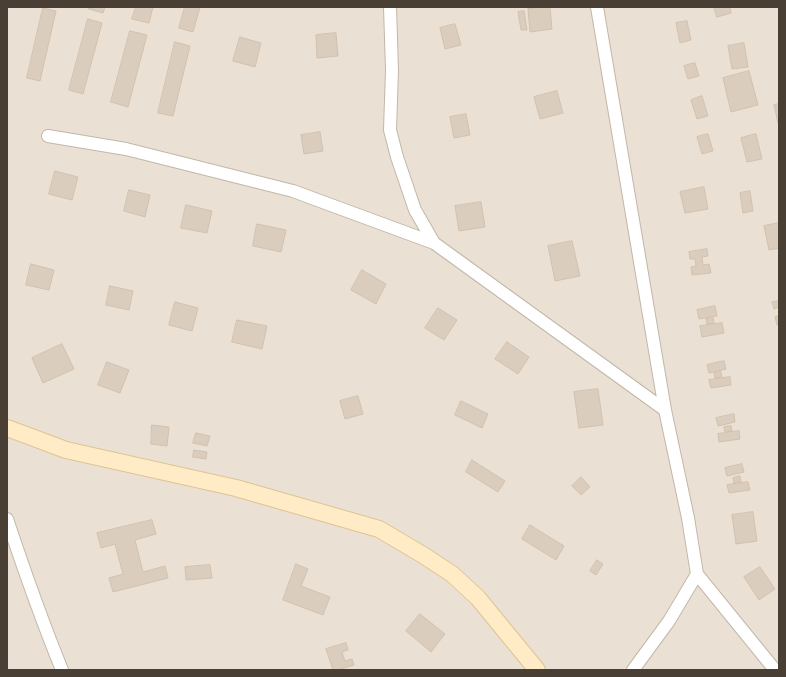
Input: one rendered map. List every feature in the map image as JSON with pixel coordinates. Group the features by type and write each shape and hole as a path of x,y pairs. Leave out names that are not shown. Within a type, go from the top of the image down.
{"street":[{"path":"390,7 392,70 390,130 397,157 415,210 434,243"},
{"path":"597,7 665,410 688,518 697,574 775,670"},
{"path":"48,136 126,149 293,191 434,243 665,410"},
{"path":"7,428 66,450 236,488 379,529 423,555 457,578 478,598 537,670"},
{"path":"7,519 52,647 62,670"},
{"path":"633,670 668,621 697,574"}],"shaded area":[{"path":"7,7 779,7 779,670 7,670"}],"building":[{"path":"89,7 105,7 103,13 89,9"},
{"path":"136,7 153,7 149,23 132,19"},
{"path":"185,7 200,7 193,32 179,28"},
{"path":"550,7 552,29 530,32 528,9"},
{"path":"714,7 730,7 731,13 717,17"},
{"path":"43,8 56,11 40,81 27,78"},
{"path":"524,11 527,30 521,30 518,12"},
{"path":"88,19 102,23 83,94 69,90"},
{"path":"687,21 691,40 680,43 676,23"},
{"path":"455,24 461,45 445,49 440,28"},
{"path":"130,31 147,35 128,107 111,102"},
{"path":"336,33 338,56 317,58 316,35"},
{"path":"240,37 261,43 255,67 233,61"},
{"path":"175,42 190,46 173,116 158,113"},
{"path":"744,43 748,67 732,69 728,46"},
{"path":"695,63 699,76 688,79 684,66"},
{"path":"749,71 758,105 731,112 723,78"},
{"path":"557,91 563,113 540,119 534,97"},
{"path":"702,96 708,116 697,119 691,100"},
{"path":"779,104 779,122 778,123 774,105"},
{"path":"466,114 470,135 454,138 450,117"},
{"path":"320,132 323,151 304,154 301,135"},
{"path":"708,134 713,151 702,154 697,137"},
{"path":"756,134 762,159 747,162 741,138"},
{"path":"55,171 78,177 72,200 49,194"},
{"path":"704,187 708,209 685,213 680,192"},
{"path":"129,190 150,195 145,217 124,211"},
{"path":"750,191 753,211 743,213 740,193"},
{"path":"481,202 485,227 459,231 455,206"},
{"path":"186,205 212,211 207,233 181,228"},
{"path":"779,223 779,248 769,250 764,226"},
{"path":"257,224 286,230 281,252 253,246"},
{"path":"572,241 580,276 555,281 548,246"},
{"path":"707,249 708,256 702,257 703,265 709,264 711,273 692,275 691,267 696,266 695,259 690,259 689,252"},
{"path":"31,264 54,270 49,290 26,285"},
{"path":"362,270 386,284 376,304 351,290"},
{"path":"110,286 133,291 129,310 106,305"},
{"path":"779,301 779,307 774,309 772,302"},
{"path":"175,302 198,308 192,331 169,325"},
{"path":"715,306 717,316 699,319 697,310"},
{"path":"438,308 457,320 444,340 425,328"},
{"path":"779,316 779,325 777,325 775,317"},
{"path":"713,318 714,323 707,324 706,319"},
{"path":"237,320 267,326 262,349 232,342"},
{"path":"722,323 724,333 702,337 700,326"},
{"path":"507,342 529,357 518,374 495,359"},
{"path":"62,344 74,369 43,383 32,358"},
{"path":"724,361 726,369 709,373 707,365"},
{"path":"107,362 129,370 120,393 98,385"},
{"path":"721,372 722,377 715,378 714,373"},
{"path":"730,377 731,385 711,388 709,380"},
{"path":"598,389 603,425 579,428 574,392"},
{"path":"358,396 363,414 345,419 340,401"},
{"path":"461,401 488,414 482,428 455,415"},
{"path":"734,414 735,422 718,426 716,418"},
{"path":"152,425 169,427 167,446 151,444"},
{"path":"731,426 732,431 725,432 724,427"},
{"path":"739,431 740,439 719,442 718,434"},
{"path":"196,433 210,436 207,446 193,443"},
{"path":"194,450 207,452 206,459 193,457"},
{"path":"472,460 505,481 498,492 466,472"},
{"path":"742,464 744,472 727,476 725,468"},
{"path":"740,476 741,482 734,483 733,478"},
{"path":"581,477 590,487 581,495 572,486"},
{"path":"748,482 750,490 729,493 727,485"},
{"path":"753,512 757,541 736,544 732,515"},
{"path":"152,520 156,534 135,540 143,572 165,566 168,578 113,592 109,578 123,574 115,544 101,548 97,533"},
{"path":"530,525 564,546 556,560 522,539"},
{"path":"597,560 603,564 596,575 590,571"},
{"path":"296,564 308,569 301,586 330,597 323,615 283,600"},
{"path":"210,565 212,578 186,580 185,567"},
{"path":"760,567 775,589 759,600 744,577"},
{"path":"420,614 445,634 431,652 406,631"},
{"path":"346,643 348,650 342,652 345,661 352,659 354,665 333,670 326,649"}]}
